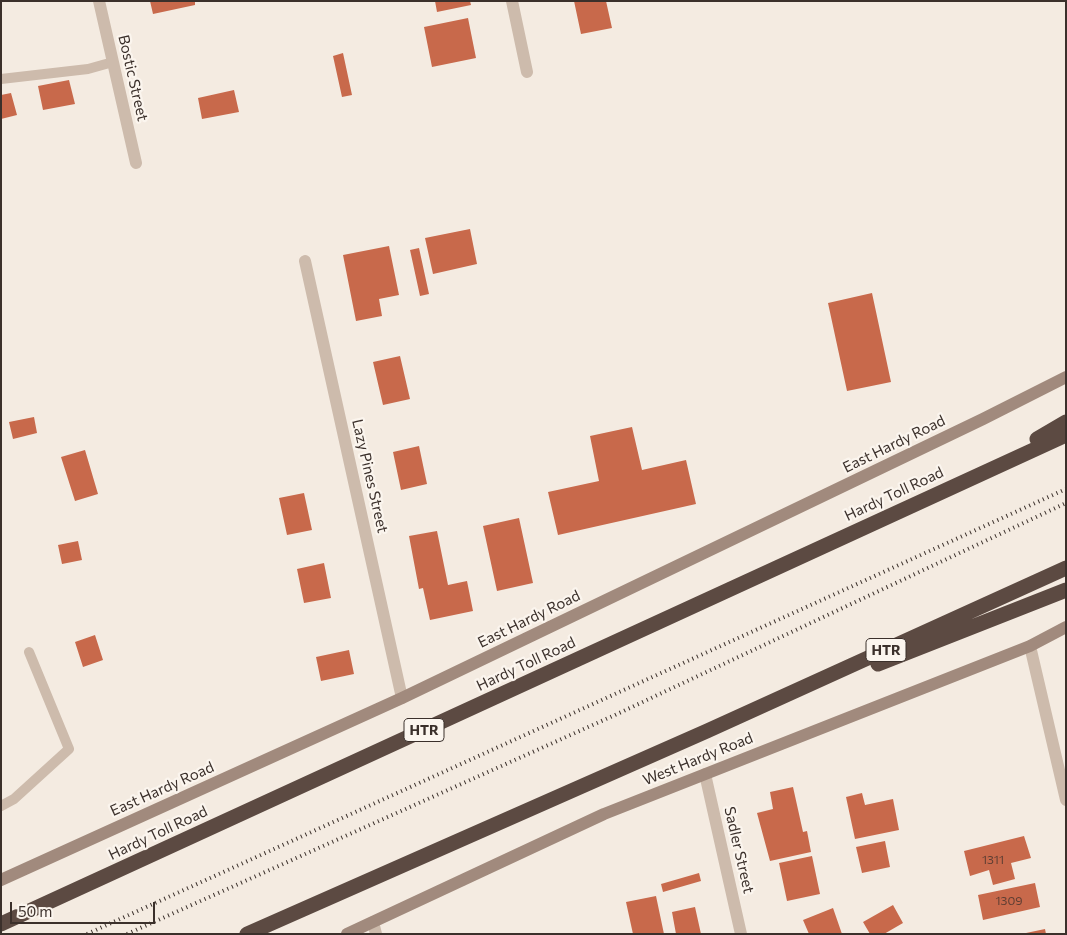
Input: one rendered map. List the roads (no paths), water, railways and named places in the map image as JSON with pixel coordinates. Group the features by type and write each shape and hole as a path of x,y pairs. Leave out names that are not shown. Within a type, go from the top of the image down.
{"highway":[{"path":"973,478 1066,422"},
{"name":"Hardy Toll Road","path":"1,924 1066,435"},
{"name":"HTR","path":"247,934 707,731 1066,568"},
{"path":"707,731 1066,590"}],"main road":[{"name":"East Hardy Road","path":"1,880 402,698 974,424 1066,377"},
{"name":"West Hardy Road","path":"347,934 374,928 604,814 1030,646 1066,627"}],"street":[{"name":"Bostic Street","path":"99,1 136,162"},
{"path":"512,1 527,72"},
{"name":"Lazy Pines Street","path":"305,261 402,698"},
{"path":"1030,646 1066,800"},
{"name":"Sadler Street","path":"705,774 741,934"}],"lane":[{"path":"1,79 88,70 113,62"},
{"path":"1,806 14,799 69,749 29,652"}],"railway":[{"path":"87,934 1066,489"},
{"path":"127,934 615,715 1066,503"}]}
